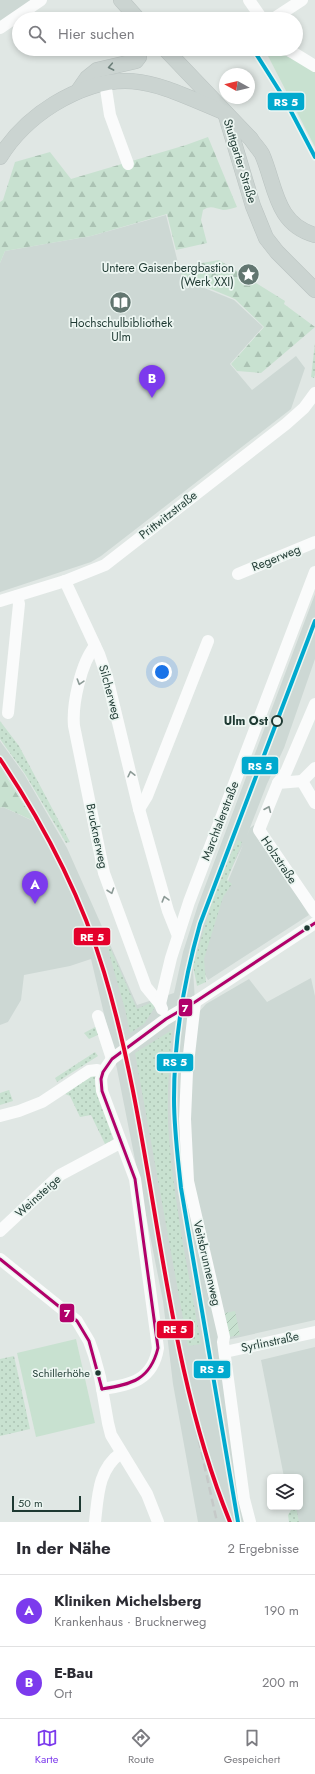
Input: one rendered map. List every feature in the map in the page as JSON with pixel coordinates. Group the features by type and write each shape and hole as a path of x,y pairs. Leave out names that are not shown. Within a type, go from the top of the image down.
{"main road":[{"path":"78,91 87,78 97,70 136,61 138,56"},
{"path":"172,56 261,152 278,200 287,218 294,225 308,233 315,235"},
{"name":"Stuttgarter Straße","path":"0,157 27,124 49,107 78,91 106,82 125,80 147,83 176,92 226,113 255,212 266,238 277,252 315,290"}],"street":[{"path":"23,12 41,0"},
{"path":"249,0 257,12"},
{"path":"284,12 302,0"},
{"path":"0,28 12,20"},
{"path":"299,56 315,66"},
{"path":"106,82 110,115 128,164"},
{"name":"Prittwitzstraße","path":"0,601 65,581 105,564 286,424 304,408 315,393"},
{"name":"Regerweg","path":"238,574 315,542"},
{"name":"Marchtalerstraße","path":"178,936 188,902 315,572"},
{"name":"Silcherweg","path":"65,581 95,646 107,678 139,809 168,911 178,936"},
{"path":"8,712 19,604 17,596"},
{"path":"139,809 147,796 208,641"},
{"name":"Brucknerweg","path":"95,646 90,653 79,685 73,712 74,726 104,873 146,987 169,1017"},
{"path":"278,783 286,772 312,718 315,704"},
{"path":"278,783 302,782 315,768"},
{"path":"302,782 315,804"},
{"name":"Holzstraße","path":"278,783 259,830 315,912"},
{"path":"102,1389 135,1382 146,1374 153,1367 158,1348 135,1179 120,1143 102,1091 101,1079 103,1072 112,1059 169,1017 191,1005 315,923"},
{"path":"160,1004 178,936"},
{"name":"Veitsbrunnenweg","path":"191,1005 185,1119 188,1181 224,1337 223,1342 244,1499 250,1522"},
{"path":"98,1016 112,1059"},
{"path":"0,1116 19,1111 42,1102 89,1071 97,1070 103,1072"},
{"name":"Weinsteige","path":"0,1231 60,1175 120,1143"},
{"path":"0,1259 77,1321 89,1341 94,1355 111,1435 147,1494 158,1522"},
{"name":"Syrlinstraße","path":"225,1352 315,1332"},
{"path":"95,1522 102,1476 112,1459 121,1452"}],"shaded area":[{"path":"0,0 32,0 15,12 12,12 12,14 0,23"},
{"path":"166,215 182,279 234,300 263,327 230,364 252,390 296,356 305,368 291,409 101,556 91,562 0,592 0,263 5,251 91,236"},
{"path":"315,594 315,659 284,748 267,784 246,838 250,828 254,825 309,915 208,980 199,964 216,910 243,845 211,910 193,969 195,1002 188,1181 220,1328 250,1522 198,1522 173,1384 163,1301 117,1069 91,959 70,966 24,975 21,1000 8,1022 0,1025 0,808 3,807 33,821 21,799 0,767 0,741 24,774 67,848 137,1005 174,993 183,952 198,905"},
{"path":"311,978 315,996 315,1320 227,1340 193,1187 189,1097 198,1013 206,1004 249,979 267,1002"},
{"path":"315,1347 315,1522 294,1522 292,1510 303,1510 303,1474 283,1474 261,1360"}],"green space":[{"path":"268,56 286,56 315,69 315,147"},
{"path":"208,137 237,207 223,210 210,207 203,210 201,220 207,243 176,250 167,214 91,236 5,251 0,263 0,202 3,200 15,162 50,152 71,179 186,145"},
{"path":"219,260 285,301 284,304 315,327 261,373 237,371 231,364 264,327 235,299 182,277 180,267"},
{"path":"315,343 315,375 314,378 311,377"},
{"path":"0,721 19,746 70,842 66,843 25,774 0,739"},
{"path":"0,767 34,821 3,807 0,808"},
{"path":"237,840 242,842 227,880 232,884 223,897 204,959 206,982 197,986 193,966 216,889"},
{"path":"109,945 137,1009 152,1002 155,1007 144,1024 130,1033 125,1009 107,946"},
{"path":"97,1026 100,1034 89,1039 84,1033"},
{"path":"172,1030 168,1098 169,1139 179,1216 201,1344 188,1346 135,1053"},
{"path":"95,1052 98,1056 57,1082 55,1078"},
{"path":"97,1074 95,1084 114,1139 105,1144 91,1115 80,1117 70,1096 65,1094 89,1077"},
{"path":"9,1090 13,1101 0,1105 0,1093"},
{"path":"235,1311 240,1335 229,1337 225,1313"},
{"path":"76,1339 95,1423 36,1437 17,1353"},
{"path":"14,1356 30,1429 0,1436 0,1359"},
{"path":"291,1510 297,1510 299,1522 289,1522 288,1515"}],"railway":[{"path":"191,1405 217,1522"}],"transit line":[{"path":"257,56 284,98 315,157"},
{"path":"238,1522 181,1188 176,1144 174,1077 181,1011 189,967 200,924 315,621"},
{"path":"0,759 32,809 60,861 73,888 95,943 104,972 122,1040 136,1109 173,1319 188,1388 206,1456 230,1522"},
{"name":"7","path":"102,1389 131,1382 145,1374 155,1359 158,1348 135,1179 102,1091 101,1079 103,1072 112,1059 166,1019 195,1002 315,923"},
{"name":"7","path":"0,1259 77,1321 89,1341 102,1389"}],"place":[{"name":"Untere Gaisenbergbastion (Werk XXI)","path":"249,275"},
{"name":"Hochschulbibliothek Ulm","path":"121,302"},
{"name":"E-Bau","path":"152,398"},
{"name":"Ulm Ost","path":"277,721"},
{"name":"Kliniken Michelsberg","path":"35,904"},
{"name":"Schillerhöhe","path":"98,1373"}]}
